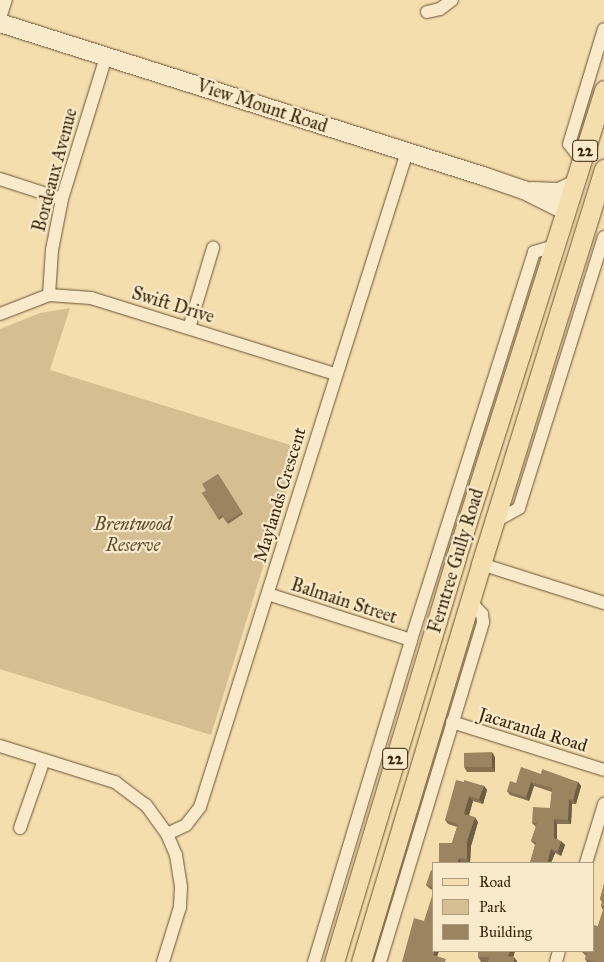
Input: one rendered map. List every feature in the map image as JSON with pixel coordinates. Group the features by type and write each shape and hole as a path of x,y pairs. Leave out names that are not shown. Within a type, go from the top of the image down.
{"main road":[{"name":"Ferntree Gully Road","path":"334,962 338,915 456,557 604,90"},
{"name":"Ferntree Gully Road","path":"361,962 481,564 604,168"},
{"path":"566,211 591,210"},
{"path":"456,557 481,564"}],"street":[{"path":"0,18 6,0"},
{"path":"426,12 440,9 452,0"},
{"name":"View Mount Road","path":"0,24 524,190 566,211"},
{"path":"582,161 569,144 604,29"},
{"name":"Bordeaux Avenue","path":"49,295 52,250 62,199 106,57"},
{"name":"Maylands Crescent","path":"168,834 186,826 200,807 407,152"},
{"path":"0,179 62,199"},
{"name":"View Mount Road","path":"524,190 559,192 574,185"},
{"name":"Ferntree Gully Road","path":"494,522 519,508 604,238"},
{"path":"314,962 338,915 411,640 534,252 554,246"},
{"path":"189,328 213,248"},
{"path":"566,291 585,297"},
{"name":"Swift Drive","path":"0,314 49,295 91,298 336,374"},
{"path":"481,564 604,603"},
{"name":"Balmain Street","path":"268,594 411,640"},
{"path":"380,962 483,622 482,614 470,601"},
{"name":"Jacaranda Road","path":"452,722 604,770"},
{"path":"0,746 115,782 146,805 168,834 176,855 181,887 180,907 163,962"},
{"path":"20,828 44,760"},
{"path":"586,862 604,804"}],"green space":[{"name":"Brentwood Reserve","path":"70,308 50,370 300,448 211,735 0,669 0,329 40,313"}],"building":[{"path":"218,474 242,512 226,522 222,515 218,518 202,493 206,491 202,484"},
{"path":"492,752 492,767 464,767 464,753"},
{"path":"521,767 541,774 542,769 578,782 573,800 569,799 568,820 554,819 554,838 561,841 558,851 551,849 547,862 530,862 536,842 531,841 537,823 532,823 533,807 550,808 552,788 531,782 526,797 507,791 510,781 516,783"},
{"path":"456,780 464,782 464,780 484,786 479,799 469,796 464,814 475,817 467,841 467,859 459,858 457,862 439,862 439,843 452,843 458,824 445,820"},
{"path":"431,870 432,887 426,885"},
{"path":"604,884 604,907 601,906 603,900 600,899"},
{"path":"432,896 432,952 434,952 433,955 446,959 445,962 402,962 414,918 424,921"},
{"path":"604,908 604,962 594,962 585,959 587,953 582,952 594,952 594,925 598,926"},
{"path":"478,952 510,952 508,956 514,957 514,962 488,962 489,957 478,957"}]}
